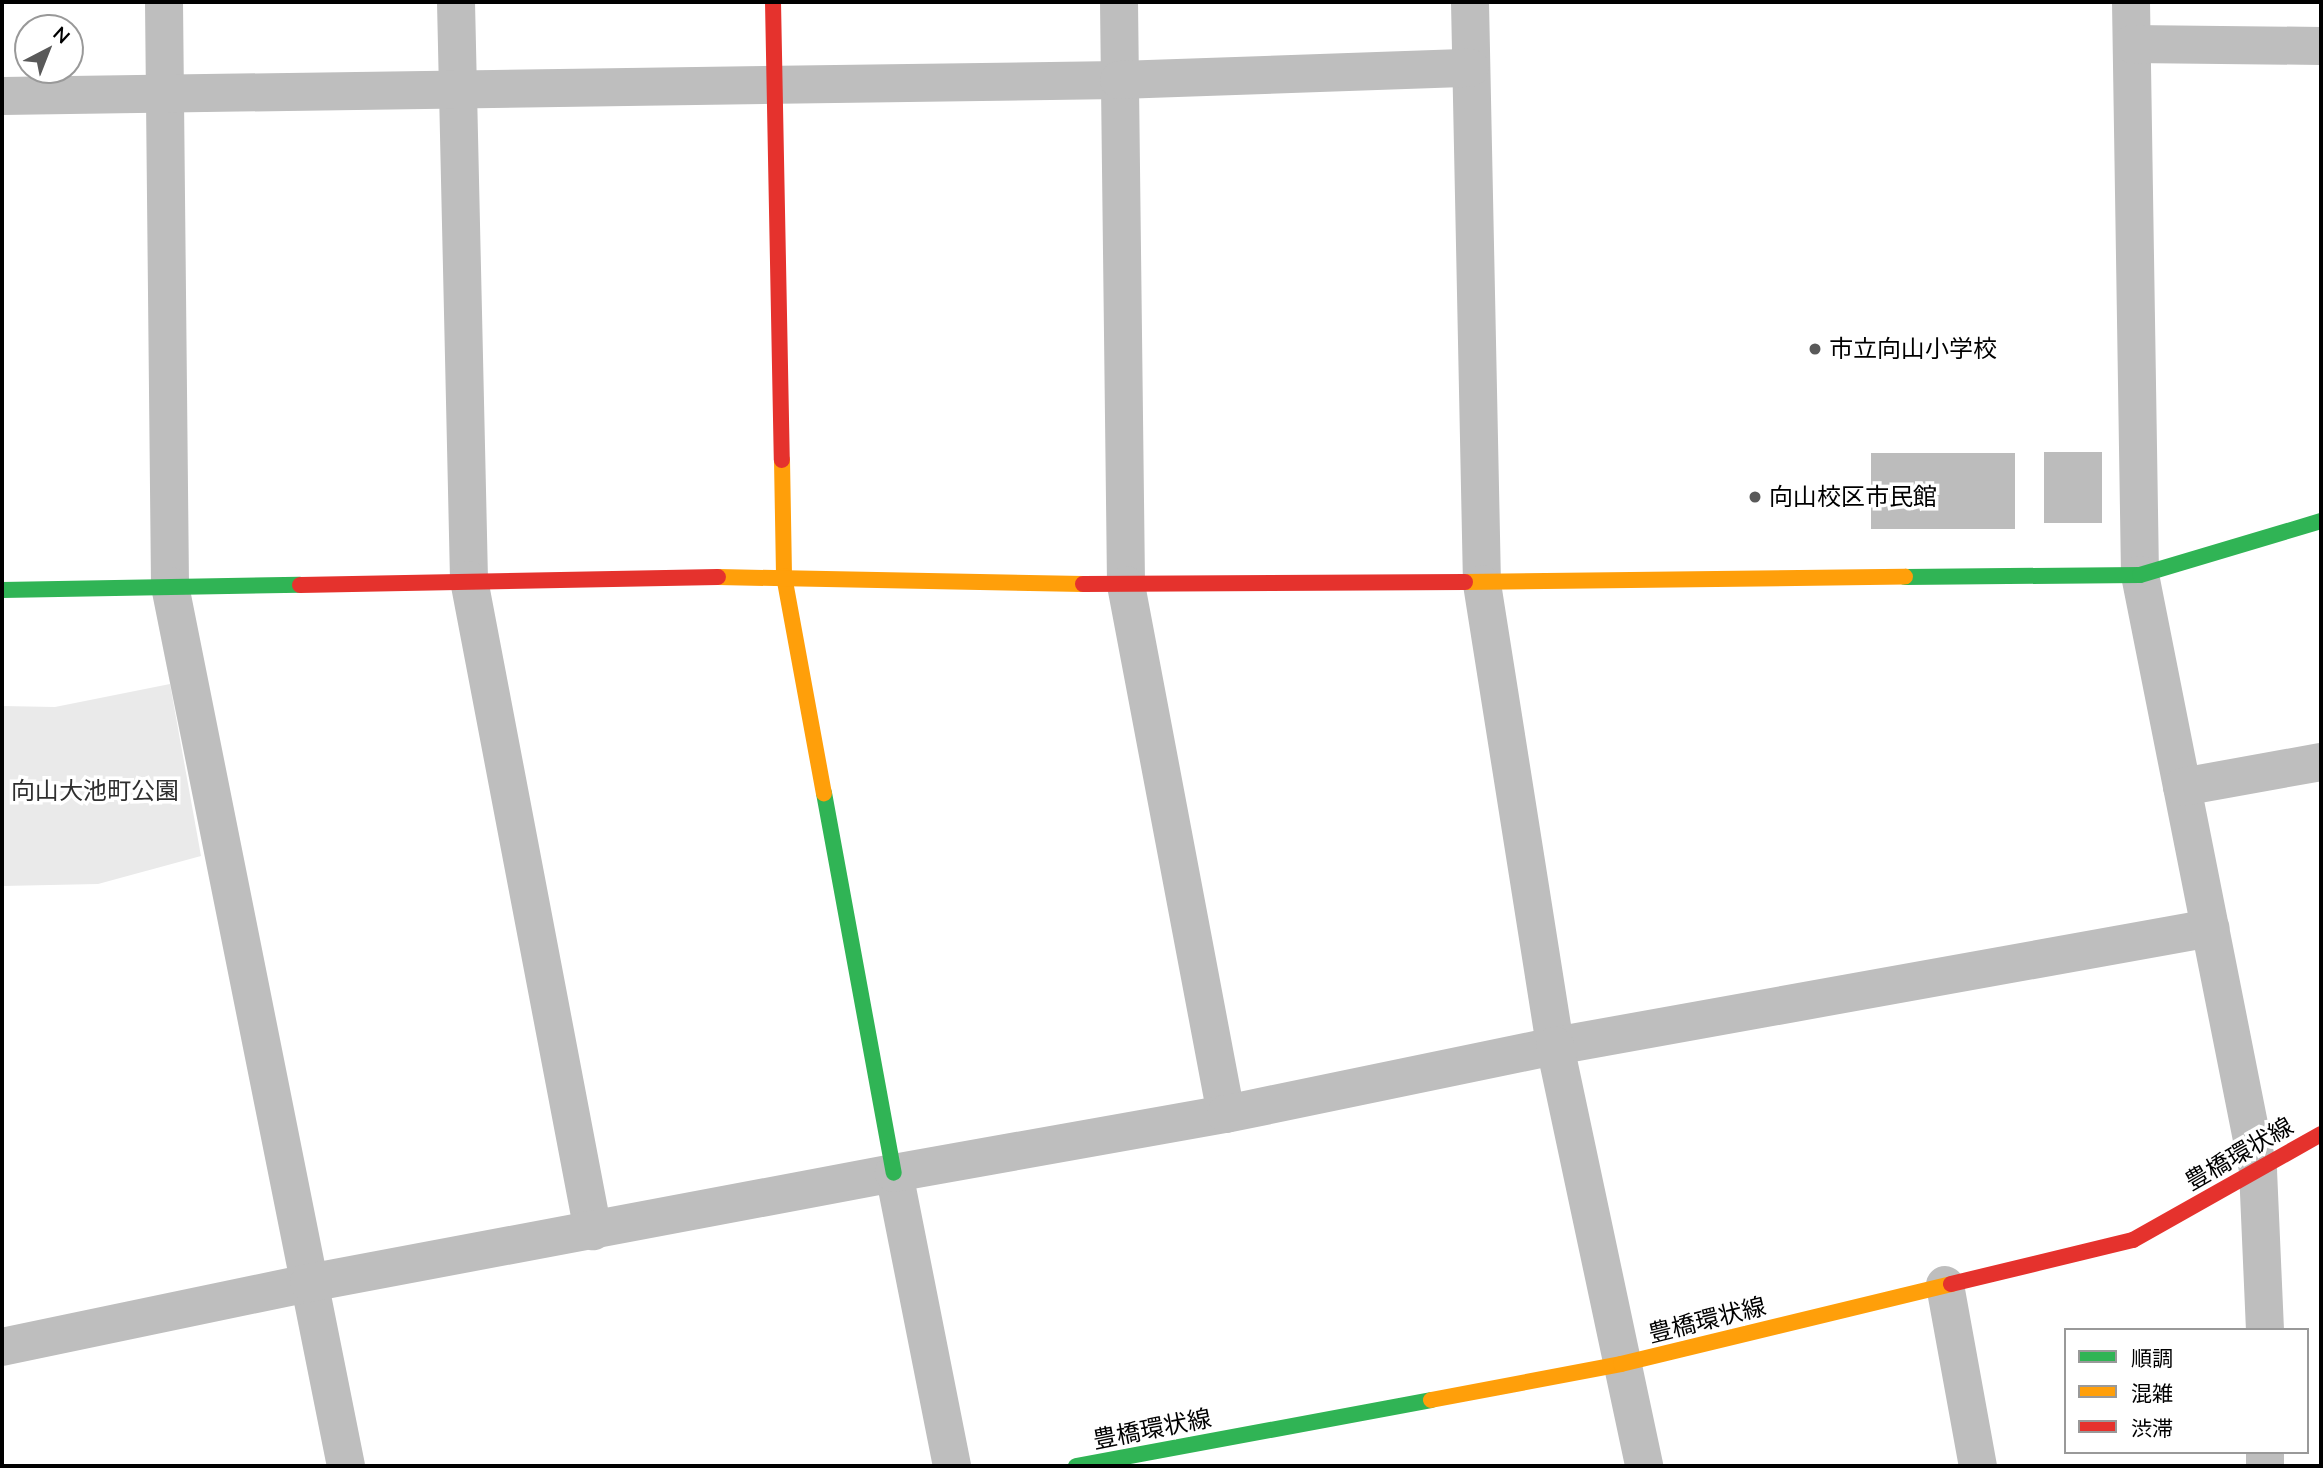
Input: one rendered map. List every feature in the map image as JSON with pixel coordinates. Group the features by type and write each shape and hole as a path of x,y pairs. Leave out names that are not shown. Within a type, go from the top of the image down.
{"street":[{"path":"164,2 170,586 346,1466"},
{"path":"456,2 469,580 593,1231"},
{"path":"773,2 771,84 784,576 894,1173 952,1466"},
{"path":"1119,2 1126,585 1226,1114"},
{"path":"1470,2 1482,584 1555,1046 1644,1466"},
{"path":"2131,2 2140,575 2258,1170 2265,1328"},
{"path":"2132,44 2321,46"},
{"path":"2,96 456,87 1119,80 1470,68"},
{"path":"2,590 784,576 1126,585 1482,584 2140,575 2321,521"},
{"path":"2182,787 2321,762"},
{"path":"2,1347 309,1283 894,1173 1226,1114 1555,1046 2210,929"},
{"name":"豊橋環状線","path":"1076,1466 1622,1364 2133,1240 2321,1134"},
{"path":"1945,1285 1978,1466"}],"green space":[{"name":"向山大池町公園","path":"170,684 201,856 98,884 2,886 2,706 55,707"}],"shaded area":[{"path":"2044,452 2102,452 2102,523 2044,523"},
{"path":"1871,453 2015,453 2015,529 1871,529"}],"traffic: fast":[{"path":"1905,577 2140,575 2321,521"},
{"path":"2,590 300,585"},
{"path":"824,793 894,1173"},
{"path":"1076,1466 1431,1400"}],"traffic: slow":[{"path":"782,460 784,576 824,793"},
{"path":"718,577 1083,584"},
{"path":"1465,582 1905,577"},
{"path":"1431,1400 1621,1364 1951,1284"}],"traffic: jam":[{"path":"773,2 782,460"},
{"path":"300,585 718,577"},
{"path":"1083,584 1465,582"},
{"path":"1951,1284 2133,1240 2321,1134"}],"place":[{"name":"市立向山小学校","path":"1815,349"},
{"name":"向山校区市民館","path":"1755,497"}]}
